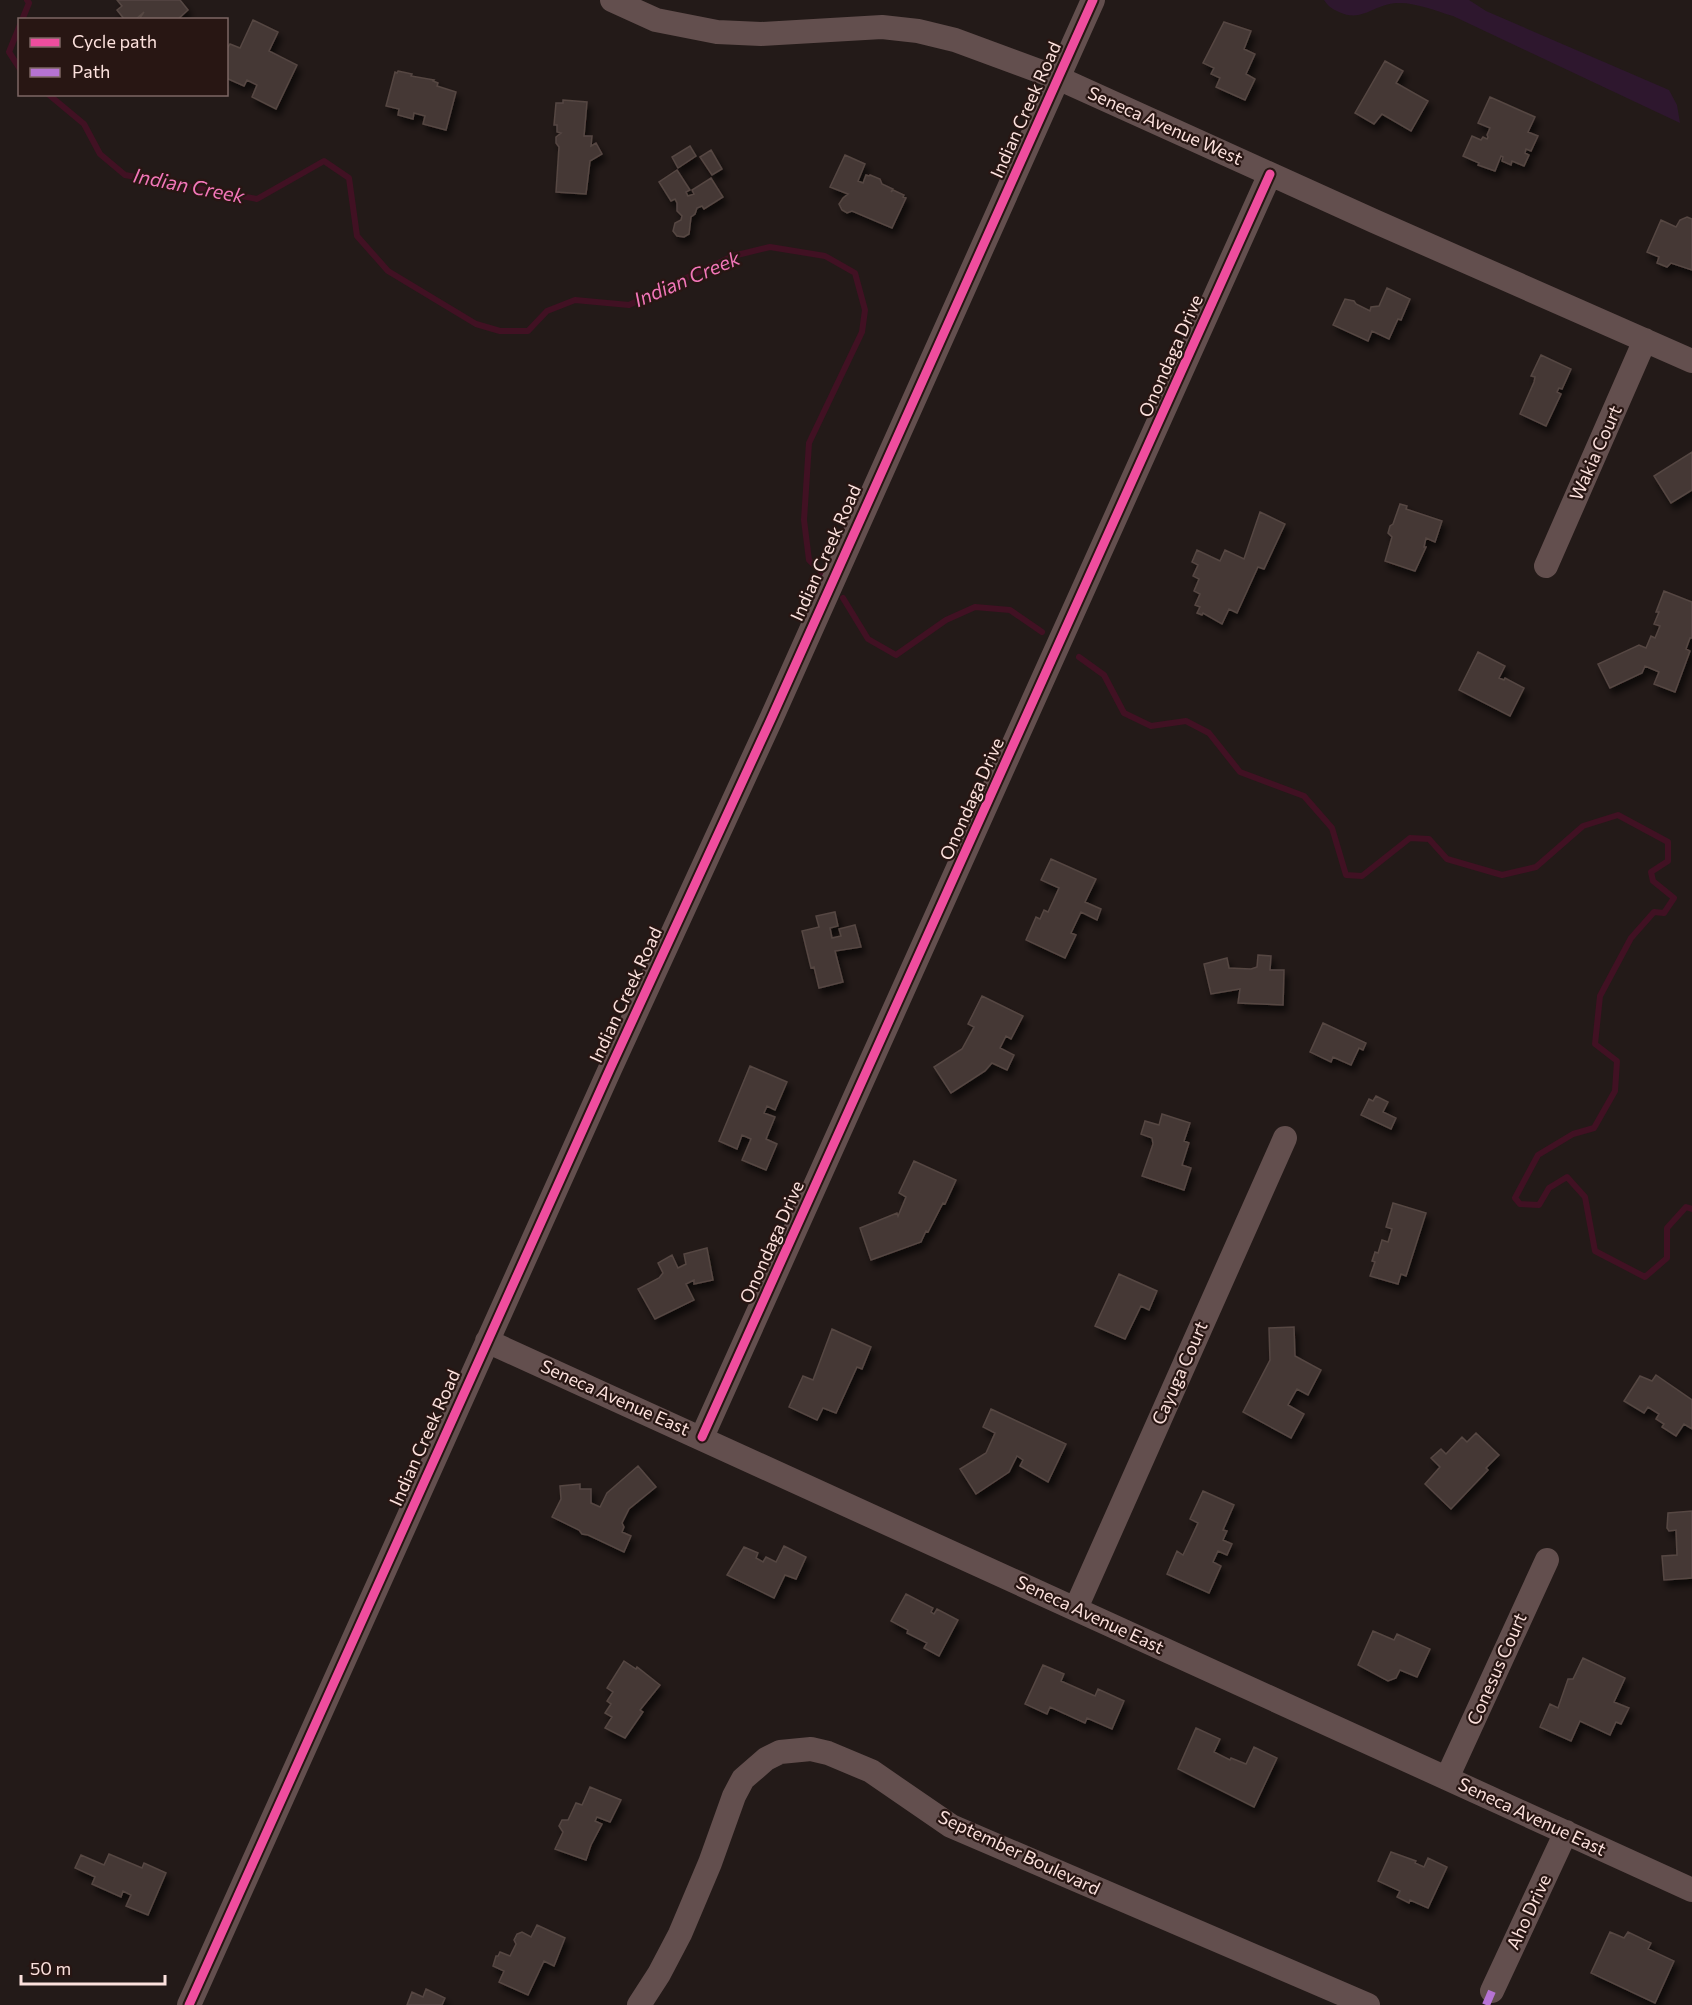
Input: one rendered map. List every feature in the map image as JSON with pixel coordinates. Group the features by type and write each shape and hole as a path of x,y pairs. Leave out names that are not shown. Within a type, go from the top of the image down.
{"street":[{"name":"Seneca Avenue West","path":"612,0 656,20 717,32 761,34 882,27 918,31 955,40 1058,78 1692,361"},
{"name":"Indian Creek Road","path":"189,2005 605,1080 772,717 1093,0"},
{"name":"Onondaga Drive","path":"702,1437 1270,174"},
{"name":"Wakia Court","path":"1546,566 1645,340"},
{"name":"Cayuga Court","path":"1076,1608 1285,1138"},
{"name":"Seneca Avenue East","path":"488,1341 1692,1890"},
{"name":"Conesus Court","path":"1447,1778 1547,1560"},
{"name":"September Boulevard","path":"639,2005 659,1974 680,1934 710,1863 734,1796 743,1779 766,1759 780,1752 811,1749 828,1753 871,1771 951,1826 1368,2005"},
{"name":"Aho Drive","path":"1492,1991 1566,1832"}],"shaded area":[{"path":"1324,0 1469,0 1486,11 1669,90 1677,105 1680,123 1453,16 1404,3 1389,4 1361,14 1347,15 1332,8"}],"building":[{"path":"117,0 180,0 188,10 179,18 140,18 144,12 137,18 123,18 117,10 122,6"},
{"path":"253,20 278,32 269,51 297,65 276,109 252,97 257,85 247,80 244,86 228,79 228,47 230,44 240,48"},
{"path":"1224,22 1251,31 1244,49 1255,54 1246,74 1255,79 1245,100 1216,87 1220,78 1211,74 1214,68 1203,63"},
{"path":"1385,61 1403,71 1396,83 1428,101 1411,131 1382,114 1374,124 1355,113"},
{"path":"395,72 434,80 438,83 437,86 456,92 446,130 423,124 425,116 414,113 413,119 398,115 399,109 386,106"},
{"path":"1490,97 1535,117 1528,132 1538,136 1531,151 1526,149 1525,153 1529,155 1524,166 1512,161 1511,165 1502,161 1501,156 1495,171 1463,156 1472,136 1481,140 1483,137 1487,139 1488,137 1490,128 1478,123"},
{"path":"563,100 587,102 584,136 592,136 591,146 596,143 602,154 590,161 586,194 556,192 559,147 556,137 561,133 557,132 557,125 554,125 556,103 563,103"},
{"path":"690,146 696,156 678,168 672,157"},
{"path":"711,150 722,169 712,175 700,157"},
{"path":"845,155 865,164 858,181 863,183 866,175 870,175 893,189 891,192 893,190 906,198 892,228 852,211 847,213 842,210 839,204 848,194 830,187"},
{"path":"677,170 690,190 686,192 688,196 694,194 692,190 711,178 723,197 704,209 702,206 697,208 691,217 689,234 684,237 677,236 673,231 675,223 681,220 682,216 677,211 677,203 675,199 671,201 659,182"},
{"path":"1687,217 1692,219 1692,270 1671,263 1667,267 1657,263 1659,257 1647,252 1661,220 1676,227 1680,220"},
{"path":"1387,288 1410,299 1389,339 1372,331 1368,341 1333,325 1345,299 1354,301 1370,311 1371,307 1379,306"},
{"path":"1541,355 1571,369 1562,389 1559,388 1557,392 1561,394 1546,426 1520,414 1534,382 1535,377 1531,376"},
{"path":"1692,452 1692,490 1671,503 1654,476"},
{"path":"1400,504 1407,506 1406,509 1442,521 1435,542 1426,538 1424,547 1426,547 1415,571 1385,561 1392,537 1388,533"},
{"path":"1260,512 1285,524 1264,569 1258,567 1237,613 1229,609 1222,624 1203,613 1202,615 1197,613 1200,607 1195,605 1200,594 1194,591 1199,579 1193,576 1198,565 1192,562 1197,550 1220,561 1225,550 1244,559"},
{"path":"1664,591 1692,602 1692,638 1686,649 1690,651 1675,692 1654,684 1659,672 1645,666 1642,673 1610,688 1598,664 1639,645 1646,648 1651,636 1655,638 1660,626 1654,624"},
{"path":"1478,652 1505,666 1499,678 1504,680 1505,678 1524,688 1510,716 1459,690"},
{"path":"1051,859 1096,879 1085,902 1101,909 1097,920 1081,912 1071,933 1076,935 1065,958 1026,940 1036,917 1040,919 1044,910 1048,912 1059,888 1041,880"},
{"path":"835,912 838,926 830,928 832,938 841,936 839,929 855,925 861,947 835,951 843,982 819,988 814,967 811,968 802,931 819,927 816,916"},
{"path":"1258,955 1271,956 1270,970 1284,970 1283,1005 1238,1003 1240,989 1211,994 1204,964 1227,958 1229,968 1251,969 1257,967"},
{"path":"982,996 1023,1016 1011,1039 1006,1036 1000,1048 1014,1055 1007,1070 992,1063 985,1071 951,1093 934,1067 962,1049 974,1027 968,1024"},
{"path":"1323,1023 1366,1043 1363,1050 1359,1048 1351,1065 1333,1057 1331,1062 1310,1052"},
{"path":"750,1066 787,1082 775,1110 767,1106 764,1113 775,1117 766,1139 777,1144 766,1170 742,1160 751,1139 742,1135 737,1149 719,1141"},
{"path":"1376,1096 1388,1102 1383,1112 1396,1118 1391,1129 1361,1115 1369,1099 1373,1101"},
{"path":"1162,1114 1190,1123 1184,1141 1189,1143 1182,1165 1191,1168 1184,1190 1142,1176 1153,1144 1152,1138 1141,1134 1145,1121 1159,1125"},
{"path":"914,1161 956,1180 945,1204 943,1203 921,1242 871,1260 860,1228 897,1213 898,1216 906,1197 899,1193"},
{"path":"1393,1203 1426,1213 1406,1276 1401,1274 1398,1284 1370,1276 1375,1262 1372,1261 1375,1252 1378,1253 1382,1240 1388,1242 1392,1229 1386,1227"},
{"path":"707,1248 713,1280 694,1284 694,1280 686,1284 694,1300 655,1319 638,1289 659,1278 663,1273 658,1263 672,1255 678,1268 686,1264 684,1254"},
{"path":"1119,1274 1157,1291 1149,1310 1141,1306 1125,1339 1095,1326"},
{"path":"1294,1327 1295,1356 1321,1370 1308,1395 1297,1389 1288,1405 1304,1414 1291,1438 1243,1412 1270,1360 1269,1328"},
{"path":"832,1329 871,1347 862,1369 857,1367 836,1413 823,1408 817,1420 789,1407 803,1376 813,1380"},
{"path":"1656,1375 1692,1400 1692,1429 1684,1424 1676,1436 1662,1427 1664,1424 1656,1419 1659,1414 1648,1407 1644,1413 1624,1401 1640,1376 1652,1381"},
{"path":"991,1409 1066,1444 1048,1482 1020,1466 1023,1460 1017,1456 1009,1472 976,1494 960,1469 986,1453 995,1433 983,1427"},
{"path":"1476,1433 1499,1455 1451,1509 1425,1484 1440,1467 1431,1458 1441,1449 1446,1454 1462,1437 1467,1442"},
{"path":"638,1466 656,1487 629,1509 622,1523 624,1527 622,1532 631,1536 624,1552 582,1534 579,1530 552,1517 561,1499 560,1486 580,1484 580,1489 591,1489 591,1503 600,1507 607,1493"},
{"path":"1203,1491 1234,1505 1223,1530 1227,1531 1223,1540 1232,1544 1227,1555 1218,1551 1213,1562 1221,1566 1209,1593 1167,1574 1177,1551 1183,1555 1198,1523 1190,1519"},
{"path":"1692,1511 1692,1578 1664,1580 1662,1556 1677,1555 1676,1530 1669,1531 1667,1528 1668,1513"},
{"path":"784,1546 806,1557 796,1579 785,1575 774,1598 727,1575 744,1547 758,1553 756,1558 763,1562 766,1557 776,1562"},
{"path":"906,1594 933,1608 931,1612 934,1614 937,1609 958,1620 939,1656 924,1648 927,1643 907,1633 908,1630 891,1621"},
{"path":"1373,1631 1394,1640 1397,1634 1430,1649 1417,1677 1400,1670 1396,1678 1388,1681 1358,1665"},
{"path":"1583,1658 1625,1678 1614,1702 1629,1708 1621,1724 1616,1722 1610,1735 1580,1721 1571,1741 1540,1727 1550,1704 1558,1708 1568,1679 1573,1679"},
{"path":"624,1661 636,1669 637,1667 660,1685 640,1710 643,1712 625,1738 605,1728 612,1717 605,1713 611,1704 607,1701 613,1692 607,1688"},
{"path":"1043,1665 1064,1674 1061,1681 1095,1696 1098,1689 1124,1701 1112,1729 1087,1718 1085,1723 1050,1707 1047,1714 1025,1704"},
{"path":"1196,1728 1220,1739 1214,1752 1230,1760 1231,1758 1246,1764 1254,1747 1277,1758 1254,1807 1178,1769"},
{"path":"590,1787 621,1800 610,1822 597,1817 595,1821 602,1824 586,1860 555,1849 563,1832 559,1826 562,1820 568,1820 576,1803 582,1805"},
{"path":"1391,1852 1416,1861 1415,1863 1424,1867 1428,1858 1447,1867 1428,1908 1397,1897 1400,1891 1378,1881"},
{"path":"109,1854 142,1868 144,1863 166,1873 148,1915 126,1906 131,1895 123,1891 121,1897 92,1884 95,1877 75,1868 81,1855 104,1865"},
{"path":"537,1925 565,1938 554,1966 544,1961 528,1995 499,1982 504,1971 493,1966 500,1952 510,1956 516,1944 514,1940 517,1934 522,1932 531,1937"},
{"path":"1610,1932 1624,1938 1628,1932 1651,1943 1648,1949 1674,1961 1655,2003 1591,1973"},
{"path":"426,1989 445,1998 442,2005 407,2005 412,1992 423,1997"}],"waterway":[{"name":"Indian Creek","path":"23,18 29,3 27,0"},
{"name":"Indian Creek","path":"18,30 9,52 18,66"},
{"name":"Indian Creek","path":"50,96 84,124 100,154 125,175 257,199 324,161 349,178 357,236 388,271 476,324 500,331 528,331 547,311 575,300 629,305 733,256 770,247 825,256 855,273 865,310 862,332 809,443 804,520 809,560 824,575"},
{"name":"Indian Creek","path":"843,598 868,639 896,655 946,620 975,607 1010,610 1042,632"},
{"name":"Indian Creek","path":"1079,657 1104,675 1124,713 1151,726 1186,721 1209,733 1240,772 1304,796 1332,828 1346,875 1362,876 1410,838 1429,839 1447,859 1502,875 1536,867 1583,826 1618,815 1668,842 1668,861 1651,872 1653,881 1674,898 1664,913 1654,912 1631,938 1600,996 1595,1044 1617,1061 1615,1091 1594,1128 1573,1134 1538,1155 1515,1198 1520,1204 1539,1205 1549,1188 1567,1177 1585,1197 1595,1251 1645,1277 1667,1258 1667,1228 1686,1207 1692,1209"}],"marked path":[{"path":"1486,2005 1492,1991"}],"cycle path":[{"path":"189,2005 610,1069 772,717 1093,0"},
{"path":"702,1437 1270,174"}]}
